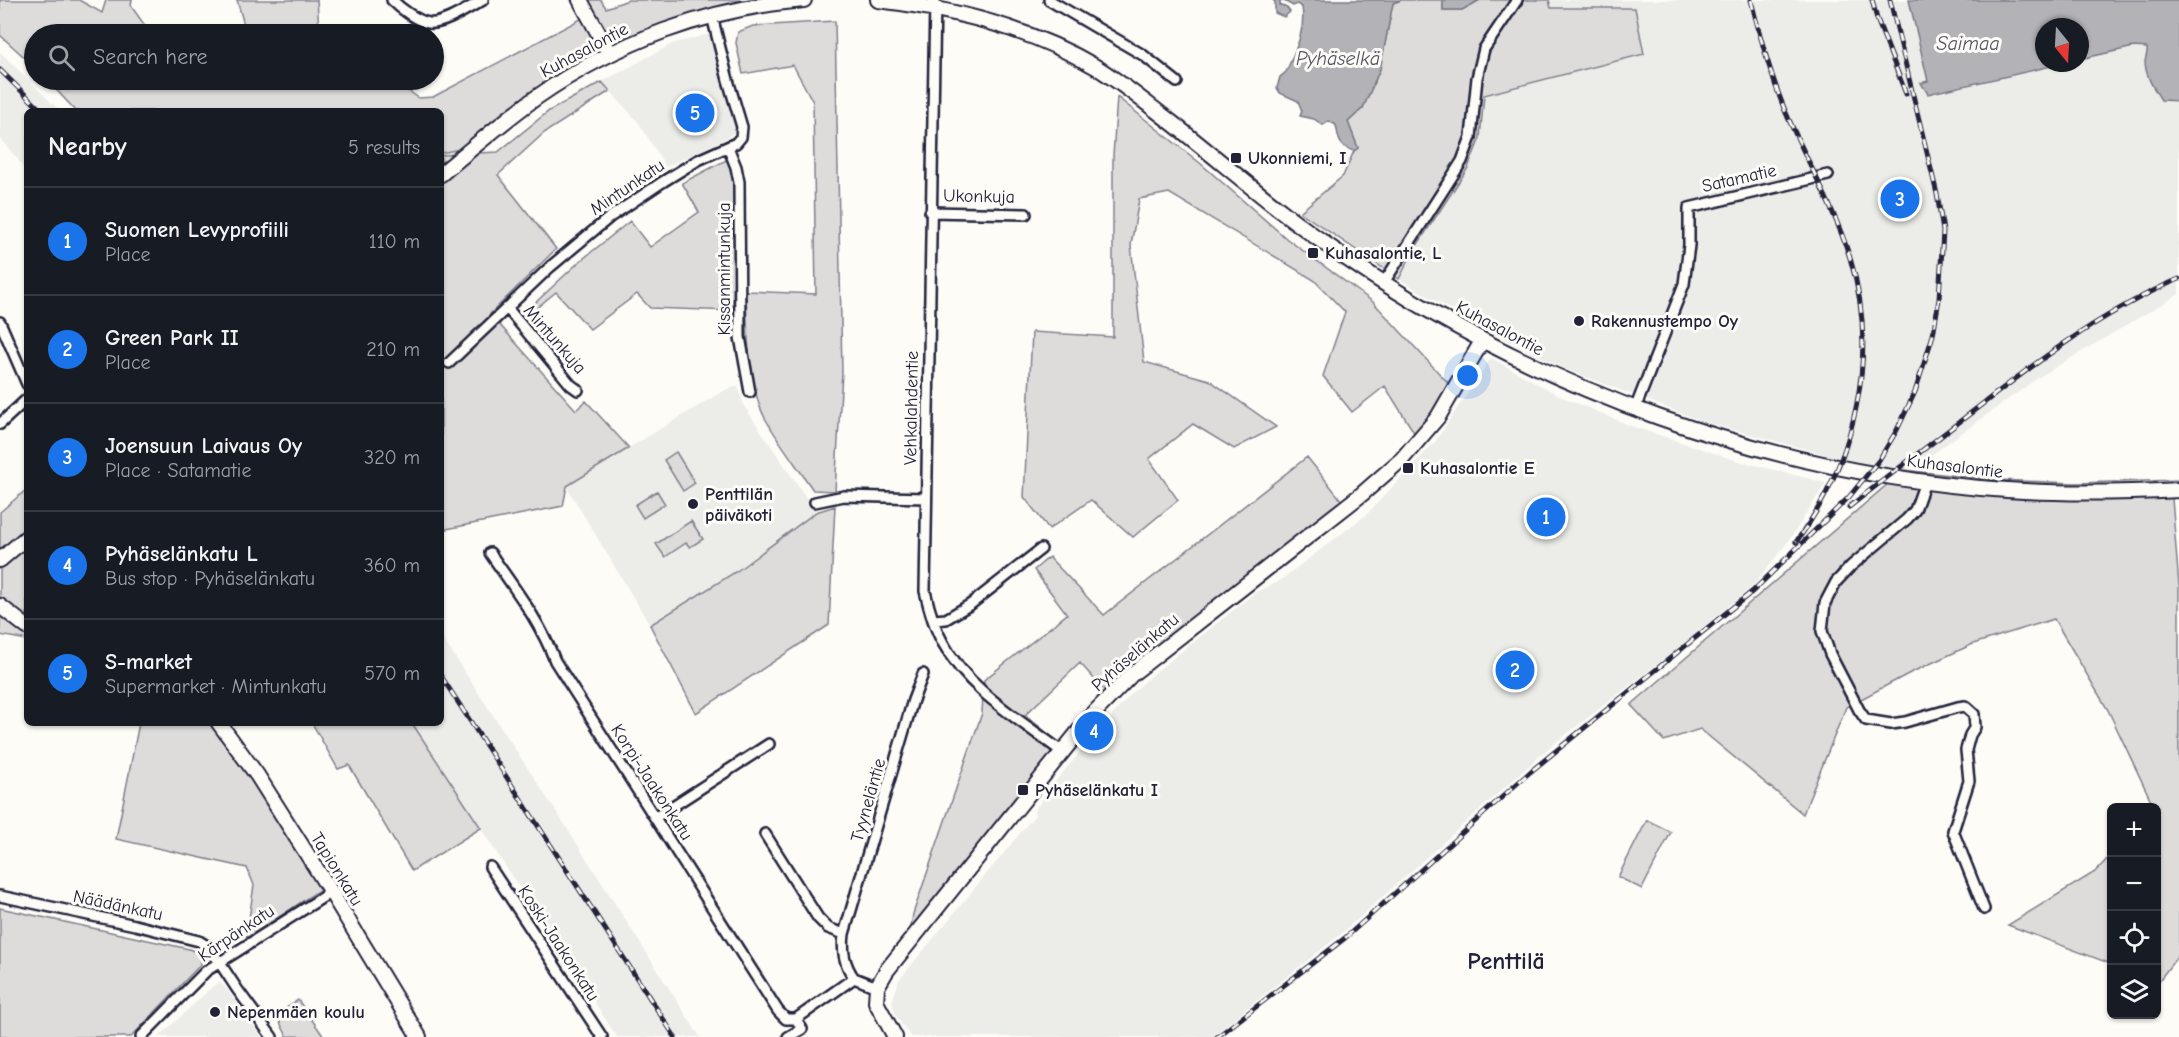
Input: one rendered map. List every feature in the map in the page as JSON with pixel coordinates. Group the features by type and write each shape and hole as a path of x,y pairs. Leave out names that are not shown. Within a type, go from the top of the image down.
{"main road":[{"path":"580,0 610,54"},
{"name":"Kuhasalontie","path":"444,172 512,115 539,96 610,54 657,33 712,16 804,0"},
{"name":"Kuhasalontie","path":"878,0 935,4 1030,36 1094,66 1142,99 1293,219 1383,284 1482,341 1565,382 1635,409 1741,445 1790,457 1925,482 2010,491 2179,490"},
{"name":"Pyhäselänkatu","path":"877,987 887,970 1092,715 1132,674 1362,494 1402,459 1438,417 1482,341"},
{"path":"0,560 24,540"},
{"path":"0,606 24,625"},
{"name":"Tapionkatu","path":"221,726 256,775 331,892 418,1037"},
{"path":"877,987 876,1002 895,1037"}],"street":[{"path":"392,0 407,12 430,23 447,20 483,0"},
{"path":"1049,0 1143,55 1177,82"},
{"path":"1383,284 1462,161 1471,137 1477,78 1484,49 1517,0"},
{"name":"Vehkalahdentie","path":"935,4 925,591 933,620 944,645 966,676 1061,751"},
{"path":"712,16 742,127 741,137 728,147"},
{"name":"Mintunkatu","path":"449,363 550,267 610,217 691,165 728,147"},
{"name":"Kissanmintunkuja","path":"728,147 736,167 740,189 740,337 750,392"},
{"name":"Satamatie","path":"1635,409 1684,284 1689,245 1689,208 1828,175"},
{"name":"Ukonkuja","path":"930,212 1026,214"},
{"name":"Mintunkuja","path":"507,308 571,385 578,390"},
{"path":"0,322 24,377"},
{"path":"0,424 24,402"},
{"path":"1925,482 1915,510 1907,519 1869,549 1836,582 1825,603 1822,631 1830,654 1866,720 1891,724 1965,706 1974,714 1976,727 1970,735 1966,750 1969,781 1953,831 1984,909"},
{"path":"815,502 844,496 926,498"},
{"path":"933,620 946,619 971,604 1041,549"},
{"name":"Korpi-Jaakonkatu","path":"490,553 538,623 555,661 778,1011 786,1019 796,1019"},
{"name":"Tyyneläntie","path":"844,934 913,700 923,674"},
{"path":"656,817 769,744"},
{"path":"765,834 800,893 818,918 828,928 844,934 844,956 854,978 877,987"},
{"name":"Koski-Jaakonkatu","path":"490,867 602,1037"},
{"name":"Kärpänkatu","path":"141,1037 206,971 331,892"},
{"name":"Näädänkatu","path":"0,896 199,941 210,948 272,1037"},
{"path":"788,1037 802,1029 796,1019 854,978"}],"shaded area":[{"path":"0,0 79,0 102,13 106,0 132,0 131,6 144,24 24,24 24,57 0,35"},
{"path":"237,0 317,0 319,24 244,24"},
{"path":"571,0 601,0 606,8 628,0 758,0 735,4 637,34 573,66 529,95 460,149 444,152 444,108 73,108 56,90 407,90 419,98 433,97 581,19"},
{"path":"1401,0 1443,0 1443,10 1462,10 1480,0 1549,0 1551,8 1635,8 1644,54 1484,95 1480,138 1468,168 1414,250 1399,279 1300,212 1343,176 1354,151 1358,148 1348,122 1363,108 1380,69 1393,3"},
{"path":"1549,0 1909,0 1929,81 1922,83 1934,94 2035,70 2035,72 2089,72 2089,57 2134,47 2147,48 2145,61 2148,80 2161,100 2179,101 2179,294 2039,377 1909,471 1832,456 1707,423 1565,369 1472,322 1399,279 1480,138 1484,95 1644,54 1635,8 1551,8"},
{"path":"835,21 842,372 835,491 813,490 765,418 755,390 748,338 746,291 816,294 813,102 793,65 743,74 736,43 738,32 753,26"},
{"path":"709,34 739,129 726,138 666,167 639,123 602,82 672,44"},
{"path":"0,52 24,76 24,90 39,90 57,108 24,108 24,167 0,138"},
{"path":"602,82 610,91 544,133 498,175 556,249 490,314 576,410 586,401 629,448 567,486 563,506 444,529 444,155 498,152 549,111"},
{"path":"1117,97 1200,163 1287,239 1373,302 1450,385 1433,413 1415,434 1385,386 1352,412 1323,376 1345,312 1314,280 1169,193 1139,199 1131,245 1144,362 1209,380 1276,427 1234,449 1193,424 1149,459 1178,500 1133,537 1091,500 1049,529 1024,497 1032,332 1113,337 1113,156"},
{"path":"728,159 736,192 733,311 650,308 637,294 590,329 556,292 523,319 521,316 579,262 630,221 650,247 699,212 682,183"},
{"path":"1491,358 1562,397 1631,426 1735,460 1826,483 1790,539 1754,585 1664,659 1551,746 1341,934 1211,1037 911,1037 896,1016 892,1002 899,980 1035,815 1034,811 1059,777 1131,694 1152,675 1256,592 1278,582 1366,515 1435,442"},
{"name":"Penttilän päiväkoti","path":"738,386 744,406 816,512 737,571 650,625 566,486 725,390"},
{"path":"676,452 695,483 683,491 664,460"},
{"path":"1307,457 1343,502 1104,690 1080,663 1025,715 1060,743 911,927 913,914 982,713 984,680 1067,614 1034,570 1049,557 1104,615"},
{"path":"1904,470 1997,480 2075,483 2179,480 2179,485 2171,486 2179,586 2179,954 2161,978 2161,803 2152,803 2108,710 2054,619 1973,644 1910,673 1846,707 1803,814 1700,729 1664,741 1631,705"},
{"path":"657,491 665,504 643,518 635,505"},
{"path":"24,492 24,639 0,635 0,512"},
{"path":"835,506 829,625 696,713 650,625 737,571 816,512"},
{"path":"691,521 703,539 690,547 686,543 665,557 656,544"},
{"path":"444,641 700,1037 617,1037 414,726 444,726"},
{"path":"138,726 212,726 255,782 322,888 246,939 254,885 247,868 116,839"},
{"path":"314,726 414,726 481,828 412,871 349,765 338,769"},
{"path":"1647,820 1671,832 1642,889 1618,877"},
{"path":"2107,859 2107,962 2008,925 2095,872"},
{"path":"0,908 189,949 198,954 201,964 131,1037 0,1037"},
{"name":"Nepenmäen koulu","path":"219,983 224,986 262,1037 159,1037 213,986"},
{"path":"298,1000 324,1037 287,1036 276,1015"}],"water":[{"name":"Pyhäselkä","path":"1273,0 1401,0 1393,3 1380,69 1363,108 1348,122 1358,148 1354,151 1340,142 1336,125 1329,121 1323,125 1314,119 1300,116 1302,111 1298,101 1280,93 1277,88 1280,77 1286,72 1296,49 1303,16 1302,7 1297,4 1293,6 1284,1 1280,1 1280,5 1290,12 1284,17 1275,13"},
{"path":"1443,0 1480,0 1462,10 1443,10"},
{"name":"Saimaa","path":"1909,0 2179,0 2179,101 2161,100 2146,68 2147,48 2134,47 2089,57 2089,18 2035,18 2035,70 1928,94 1921,83 1928,81"}],"railway":[{"path":"1751,0 1779,95 1828,201 1850,258 1859,294 1863,332 1862,369 1847,442 1834,477 1796,542"},
{"path":"1872,0 1906,94"},
{"path":"1217,1037 1345,938 1530,772 1753,591 1849,497 1879,460 1897,430 1915,392 1933,335 1939,299 1943,231 1937,194 1890,0"},
{"path":"0,70 39,108"},
{"path":"1849,507 2064,344 2120,309 2179,279"},
{"path":"444,681 675,1037"}],"place":[{"name":"S-market","path":"695,113"},
{"name":"Ukonniemi, I","path":"1236,158"},
{"name":"Joensuun Laivaus Oy","path":"1900,199"},
{"name":"Kuhasalontie, L","path":"1313,253"},
{"name":"Rakennustempo Oy","path":"1579,321"},
{"name":"Kuhasalontie E","path":"1408,468"},
{"name":"Penttilän päiväkoti","path":"693,504"},
{"name":"Suomen Levyprofiili","path":"1546,517"},
{"name":"Green Park II","path":"1515,670"},
{"name":"Pyhäselänkatu L","path":"1094,731"},
{"name":"Pyhäselänkatu I","path":"1023,790"},
{"name":"Nepenmäen koulu","path":"215,1012"}],"district":[{"name":"Penttilä","path":"1506,961"}]}
